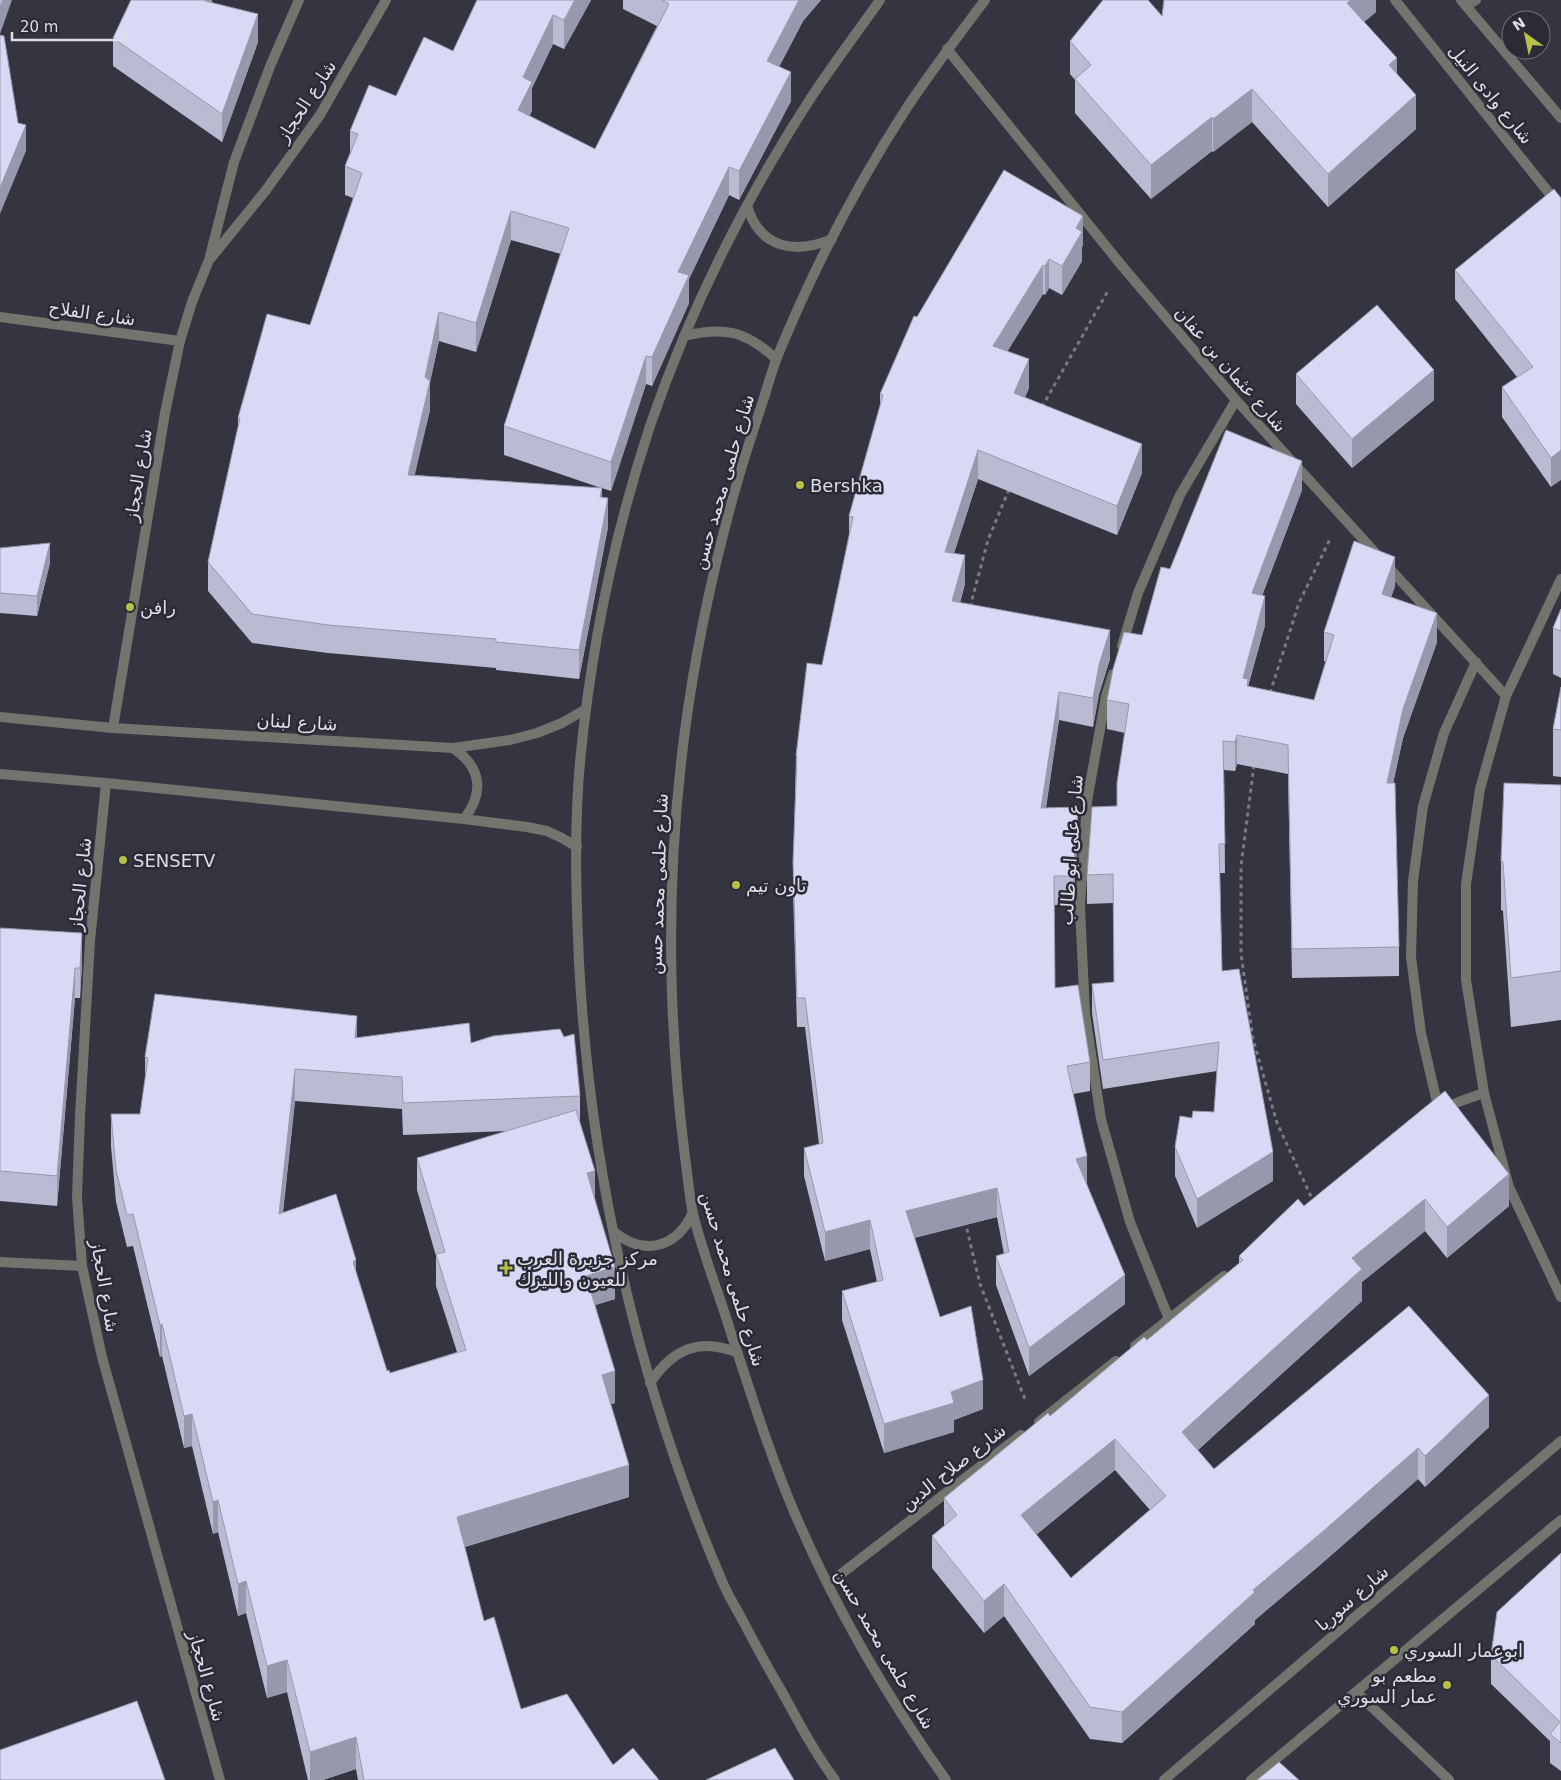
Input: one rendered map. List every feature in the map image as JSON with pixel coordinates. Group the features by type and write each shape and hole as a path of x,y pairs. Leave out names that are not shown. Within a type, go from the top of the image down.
{"street":[{"name":"شارع الحجاز","path":"113,728 165,413 180,341 192,302 209,260 234,162 271,64 299,0"},
{"name":"شارع الحجاز","path":"209,260 266,190 320,115 386,0"},
{"path":"835,1780 821,1760 778,1686 723,1584 686,1492 650,1383 607,1205 592,1107 582,1008 578,928 577,847 580,766 586,709 605,595 625,510 650,428 684,336 711,274 747,205 814,94 880,0"},
{"name":"شارع حلمى محمد حسن","path":"946,1780 919,1742 874,1669 828,1584 796,1515 764,1435 693,1212 681,1127 672,1013 670,956 672,870 678,785 688,701 703,618 725,527 745,455 776,359 832,239 881,150 905,110 947,49 985,0"},
{"name":"شارع وادى النيل","path":"1395,0 1561,208"},
{"path":"1464,3 1476,0"},
{"name":"شارع وادى النيل","path":"1464,3 1561,118"},
{"name":"شارع عثمان بن عفان","path":"947,49 1122,266 1236,400 1506,696"},
{"path":"747,205 751,219 760,231 772,241 787,246 803,248 818,245 832,239"},
{"name":"شارع الفلاح","path":"0,318 180,341"},
{"path":"684,336 703,331 717,331 744,336 761,345 776,359"},
{"name":"شارع على ابو طالب","path":"1169,1319 1130,1222 1101,1119 1085,1014 1080,908 1087,801 1106,696 1138,593 1180,495 1236,400"},
{"path":"1561,579 1506,696 1480,789 1466,884 1466,980 1484,1093 1509,1188 1561,1297"},
{"path":"1476,662 1444,733 1423,806 1413,881 1411,957 1420,1033 1435,1114 1460,1101 1484,1093"},
{"name":"شارع لبنان","path":"0,717 113,728 453,748 510,740 537,733 562,723 586,709"},
{"path":"453,748 465,756 473,767 477,780 477,794 472,808 464,819"},
{"path":"0,774 464,819 547,831 577,847"},
{"name":"شارع الحجاز","path":"106,783 90,941 80,1116 77,1197 82,1266 102,1357 220,1780"},
{"path":"613,1231 624,1240 638,1246 652,1246 665,1243 678,1235 687,1224 693,1212"},
{"path":"0,1262 82,1266"},
{"name":"شارع صلاح الدين","path":"828,1584 1035,1425 1230,1271"},
{"path":"650,1383 660,1368 673,1357 688,1349 722,1346 738,1353"},
{"name":"شارع سوريا","path":"1164,1780 1561,1441"},
{"path":"1251,1780 1561,1520"},
{"path":"1356,1692 1449,1780"}],"path":[{"path":"1042,409 1122,266"},
{"path":"969,613 988,540 1013,479"},
{"path":"1268,700 1299,603 1341,516"},
{"path":"1256,758 1241,866 1240,954 1253,1039 1277,1123 1314,1205"},
{"path":"965,1220 980,1284 1035,1425"}],"building":[{"path":"131,0 205,0 258,14 222,114 113,38"},
{"path":"477,0 575,0 564,20 553,15 523,77 532,82 518,110 595,149 669,4 662,0 799,0 767,61 791,72 739,171 729,167 678,272 689,275 652,357 646,356 611,462 504,426 569,228 511,211 476,323 439,312 425,377 430,381 408,475 602,488 600,497 608,498 579,650 496,642 496,639 328,625 252,614 208,562 240,418 238,418 267,314 310,325 362,173 345,166 358,134 350,131 369,85 396,96 424,37 453,51"},
{"path":"1103,0 1148,0 1162,16 1164,0 1351,0 1347,3 1397,58 1389,65 1416,95 1328,174 1252,89 1213,119 1212,117 1151,165 1075,79 1091,65 1070,41"},
{"path":"0,35 4,36 18,123 26,125 0,188"},
{"path":"1004,170 1083,216 1076,228 1082,232 1062,266 1049,259 1045,266 1043,265 993,346 1029,359 1014,393 1142,444 1117,506 978,450 945,552 965,555 952,601 1110,630 1099,665 1093,698 1059,692 1041,808 1078,807 1073,876 1054,876 1055,988 1078,985 1090,1062 1067,1066 1087,1156 1076,1159 1125,1275 1029,1348 996,1256 1009,1252 997,1188 906,1211 940,1317 971,1306 983,1380 951,1392 954,1403 884,1424 842,1291 883,1280 870,1220 825,1232 804,1148 823,1143 805,998 797,998 793,862 796,756 807,663 822,665 853,517 849,516 883,395 880,394 914,316 917,317"},
{"path":"1554,189 1561,198 1561,450 1551,458 1502,387 1533,367 1455,270"},
{"path":"1377,305 1434,370 1352,439 1296,374"},
{"path":"1226,430 1302,461 1252,593 1265,596 1243,678 1248,679 1247,686 1314,700 1334,635 1324,632 1354,541 1395,557 1382,594 1437,613 1403,709 1387,783 1395,783 1399,947 1292,949 1288,745 1237,735 1235,742 1223,741 1225,844 1219,844 1222,971 1239,969 1273,1152 1197,1199 1175,1147 1180,1116 1192,1118 1193,1111 1214,1112 1219,1042 1103,1060 1092,984 1114,982 1113,874 1087,875 1092,807 1117,806 1117,783 1129,704 1107,700 1113,669 1124,632 1142,635 1161,567 1170,569"},
{"path":"50,543 37,596 0,593 0,548"},
{"path":"1561,609 1561,631 1553,628"},
{"path":"1561,687 1561,730 1553,729"},
{"path":"1504,783 1561,785 1561,971 1511,978 1503,862 1501,861"},
{"path":"0,928 82,933 80,968 75,968 57,1176 0,1171"},
{"path":"155,994 357,1016 355,1038 469,1023 471,1043 493,1036 560,1029 564,1037 574,1034 580,1096 403,1103 402,1077 295,1069 279,1214 336,1194 356,1260 353,1262 387,1371 389,1370 390,1373 466,1350 436,1254 445,1252 417,1158 576,1110 595,1171 587,1173 615,1267 586,1276 615,1371 602,1375 629,1465 457,1517 484,1621 494,1617 521,1709 567,1694 613,1765 633,1748 659,1780 364,1780 356,1737 310,1752 287,1660 267,1666 246,1581 238,1584 218,1500 213,1502 192,1414 184,1416 133,1214 127,1215 116,1170 111,1114 140,1114 148,1058 145,1057"},
{"path":"1445,1091 1509,1174 1447,1227 1425,1199 1352,1258 1362,1269 1182,1432 1214,1469 1409,1306 1489,1395 1425,1456 1418,1448 1253,1590 1255,1592 1122,1712 1090,1707 1004,1584 984,1601 932,1536 957,1515 944,1498 1048,1413 1050,1416 1144,1337 1147,1340 1243,1260 1239,1256 1298,1199 1304,1206","holes":["1115,1439 1166,1496 1071,1578 1021,1515"]},
{"path":"1561,1553 1561,1743 1550,1734 1560,1722 1491,1655 1497,1612"},
{"path":"137,1701 165,1780 0,1780 0,1750"},
{"path":"775,1748 794,1780 706,1780"},
{"path":"1279,1762 1299,1780 1257,1780"}],"place":[{"name":"Bershka","path":"800,485"},
{"name":"رافن","path":"130,607"},
{"name":"SENSETV","path":"123,860"},
{"name":"تاون تيم","path":"736,885"},
{"name":"مركز جزيرة العرب للعيون والليزك","path":"506,1268"},
{"name":"ابوعمار السوري","path":"1394,1650"},
{"name":"مطعم بو عمار السوري","path":"1447,1685"}]}
